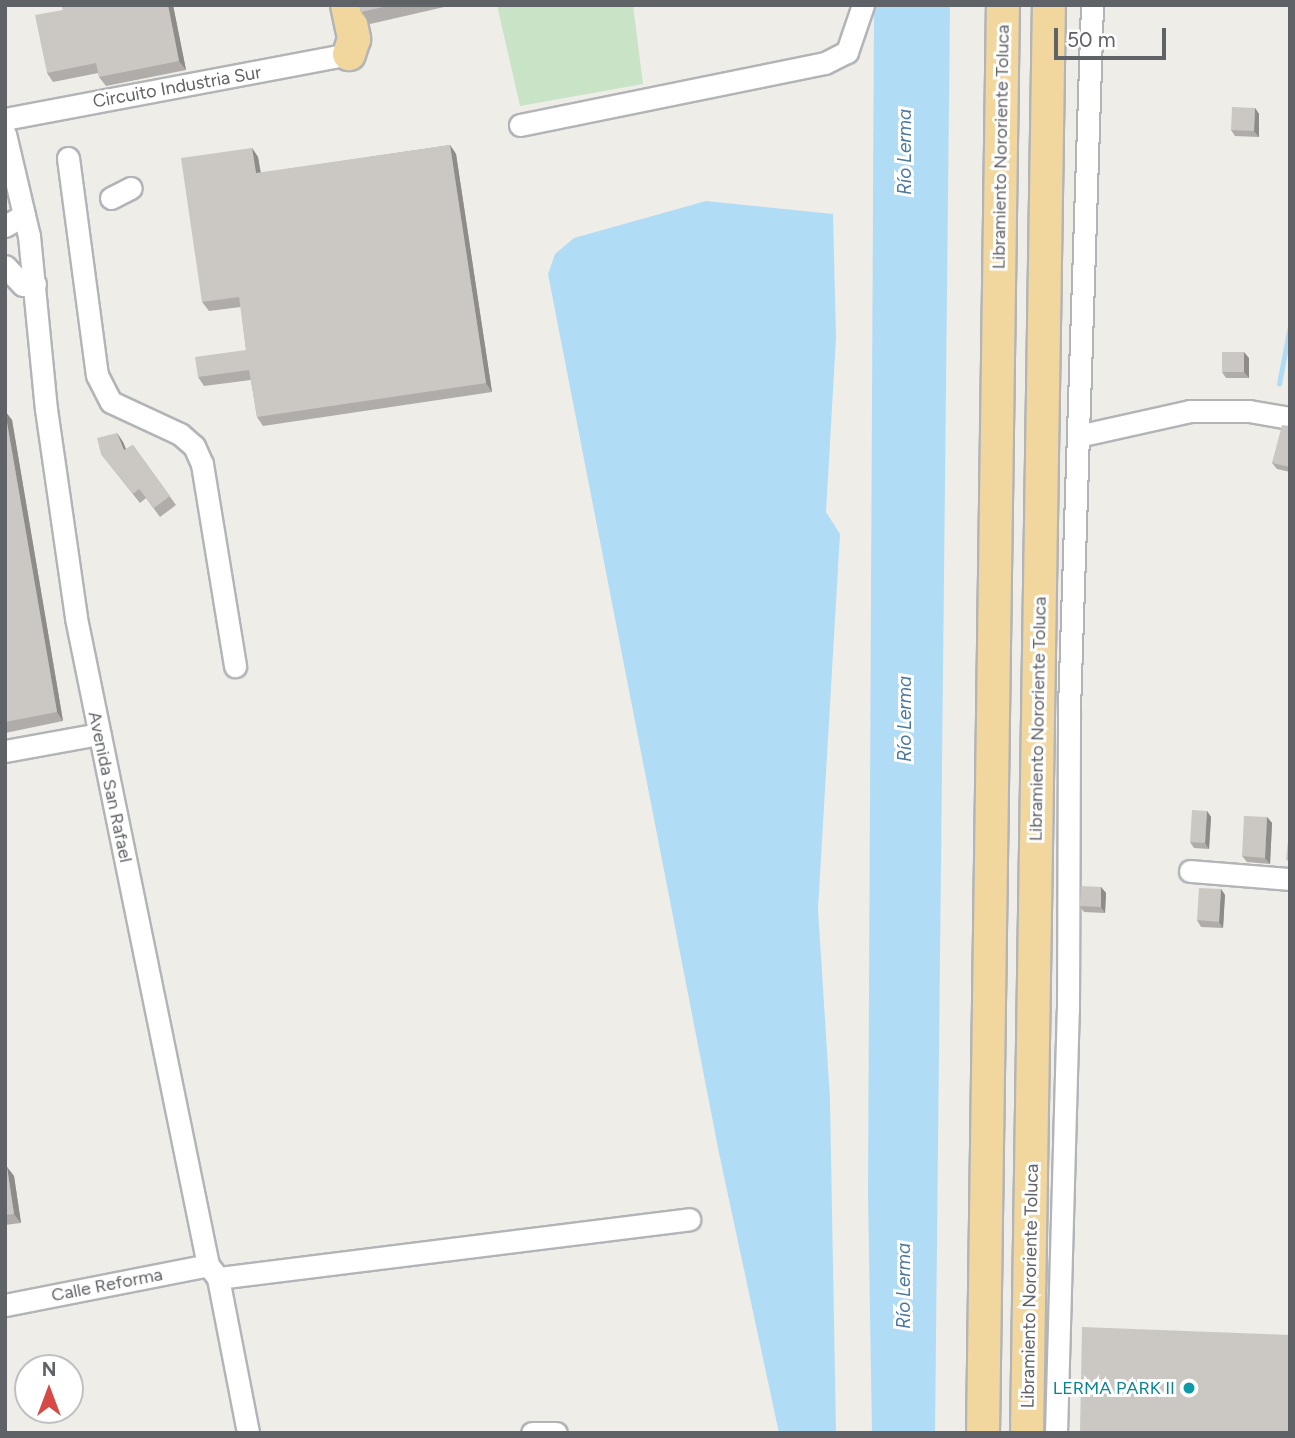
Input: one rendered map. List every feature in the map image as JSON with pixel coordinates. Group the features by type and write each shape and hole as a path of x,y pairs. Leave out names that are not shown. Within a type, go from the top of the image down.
{"highway":[{"path":"347,5 354,39 349,54"},
{"name":"Libramiento Nororiente Toluca","path":"983,1433 1003,5"},
{"name":"Libramiento Nororiente Toluca","path":"1027,1433 1049,5"},
{"path":"969,1433 973,1403 984,1381"}],"street":[{"path":"520,125 825,63 847,52 863,5"},
{"path":"1056,1433 1078,436 1092,5"},
{"name":"Circuito Industria Sur","path":"5,119 349,54"},
{"name":"Avenida San Rafael","path":"5,134 24,215 35,284 63,538 99,734 248,1433"},
{"path":"68,158 97,375 111,402 180,434 194,446 202,464 234,666"},
{"path":"111,198 131,188"},
{"path":"5,226 24,215"},
{"path":"5,266 23,285 35,284"},
{"path":"1078,436 1189,411 1249,411 1290,418"},
{"path":"5,751 99,734"},
{"path":"1190,871 1290,879"},
{"name":"Calle Reforma","path":"5,1305 213,1272 689,1219"},
{"path":"532,1433 556,1433"}],"green space":[{"path":"497,5 633,5 643,84 520,106"}],"water":[{"name":"Río Lerma","path":"874,5 950,5 935,1433 872,1433 868,1193"},
{"path":"706,201 833,214 836,338 826,512 840,534 818,909 830,1099 836,1433 779,1433 719,1153 548,274 555,254 574,238"}],"building":[{"path":"62,5 168,5 179,61 99,77 96,63 47,73 35,15 63,10"},
{"path":"359,5 392,5 361,12"},
{"path":"1232,107 1255,108 1254,131 1231,130"},
{"path":"450,145 486,383 257,417 249,370 198,377 195,357 246,350 239,297 202,302 181,158 252,148 256,173"},
{"path":"1222,352 1244,352 1244,372 1222,372"},
{"path":"5,411 57,712 5,722"},
{"path":"1282,425 1290,426 1290,467 1272,463"},
{"path":"117,433 124,450 133,445 170,496 154,508 139,489 133,494 101,454 97,438"},
{"path":"1192,810 1207,811 1205,843 1190,842"},
{"path":"1244,816 1267,817 1265,858 1242,856"},
{"path":"1290,822 1290,861 1286,860"},
{"path":"1081,886 1101,887 1101,907 1080,906"},
{"path":"1199,888 1221,889 1219,922 1197,920"},
{"path":"5,1167 14,1214 5,1215"},
{"name":"LERMA PARK II","path":"1082,1327 1290,1335 1290,1433 1080,1433"}],"waterway":[{"path":"1279,384 1290,326"}],"place":[{"name":"LERMA PARK II","path":"1189,1388"}]}
